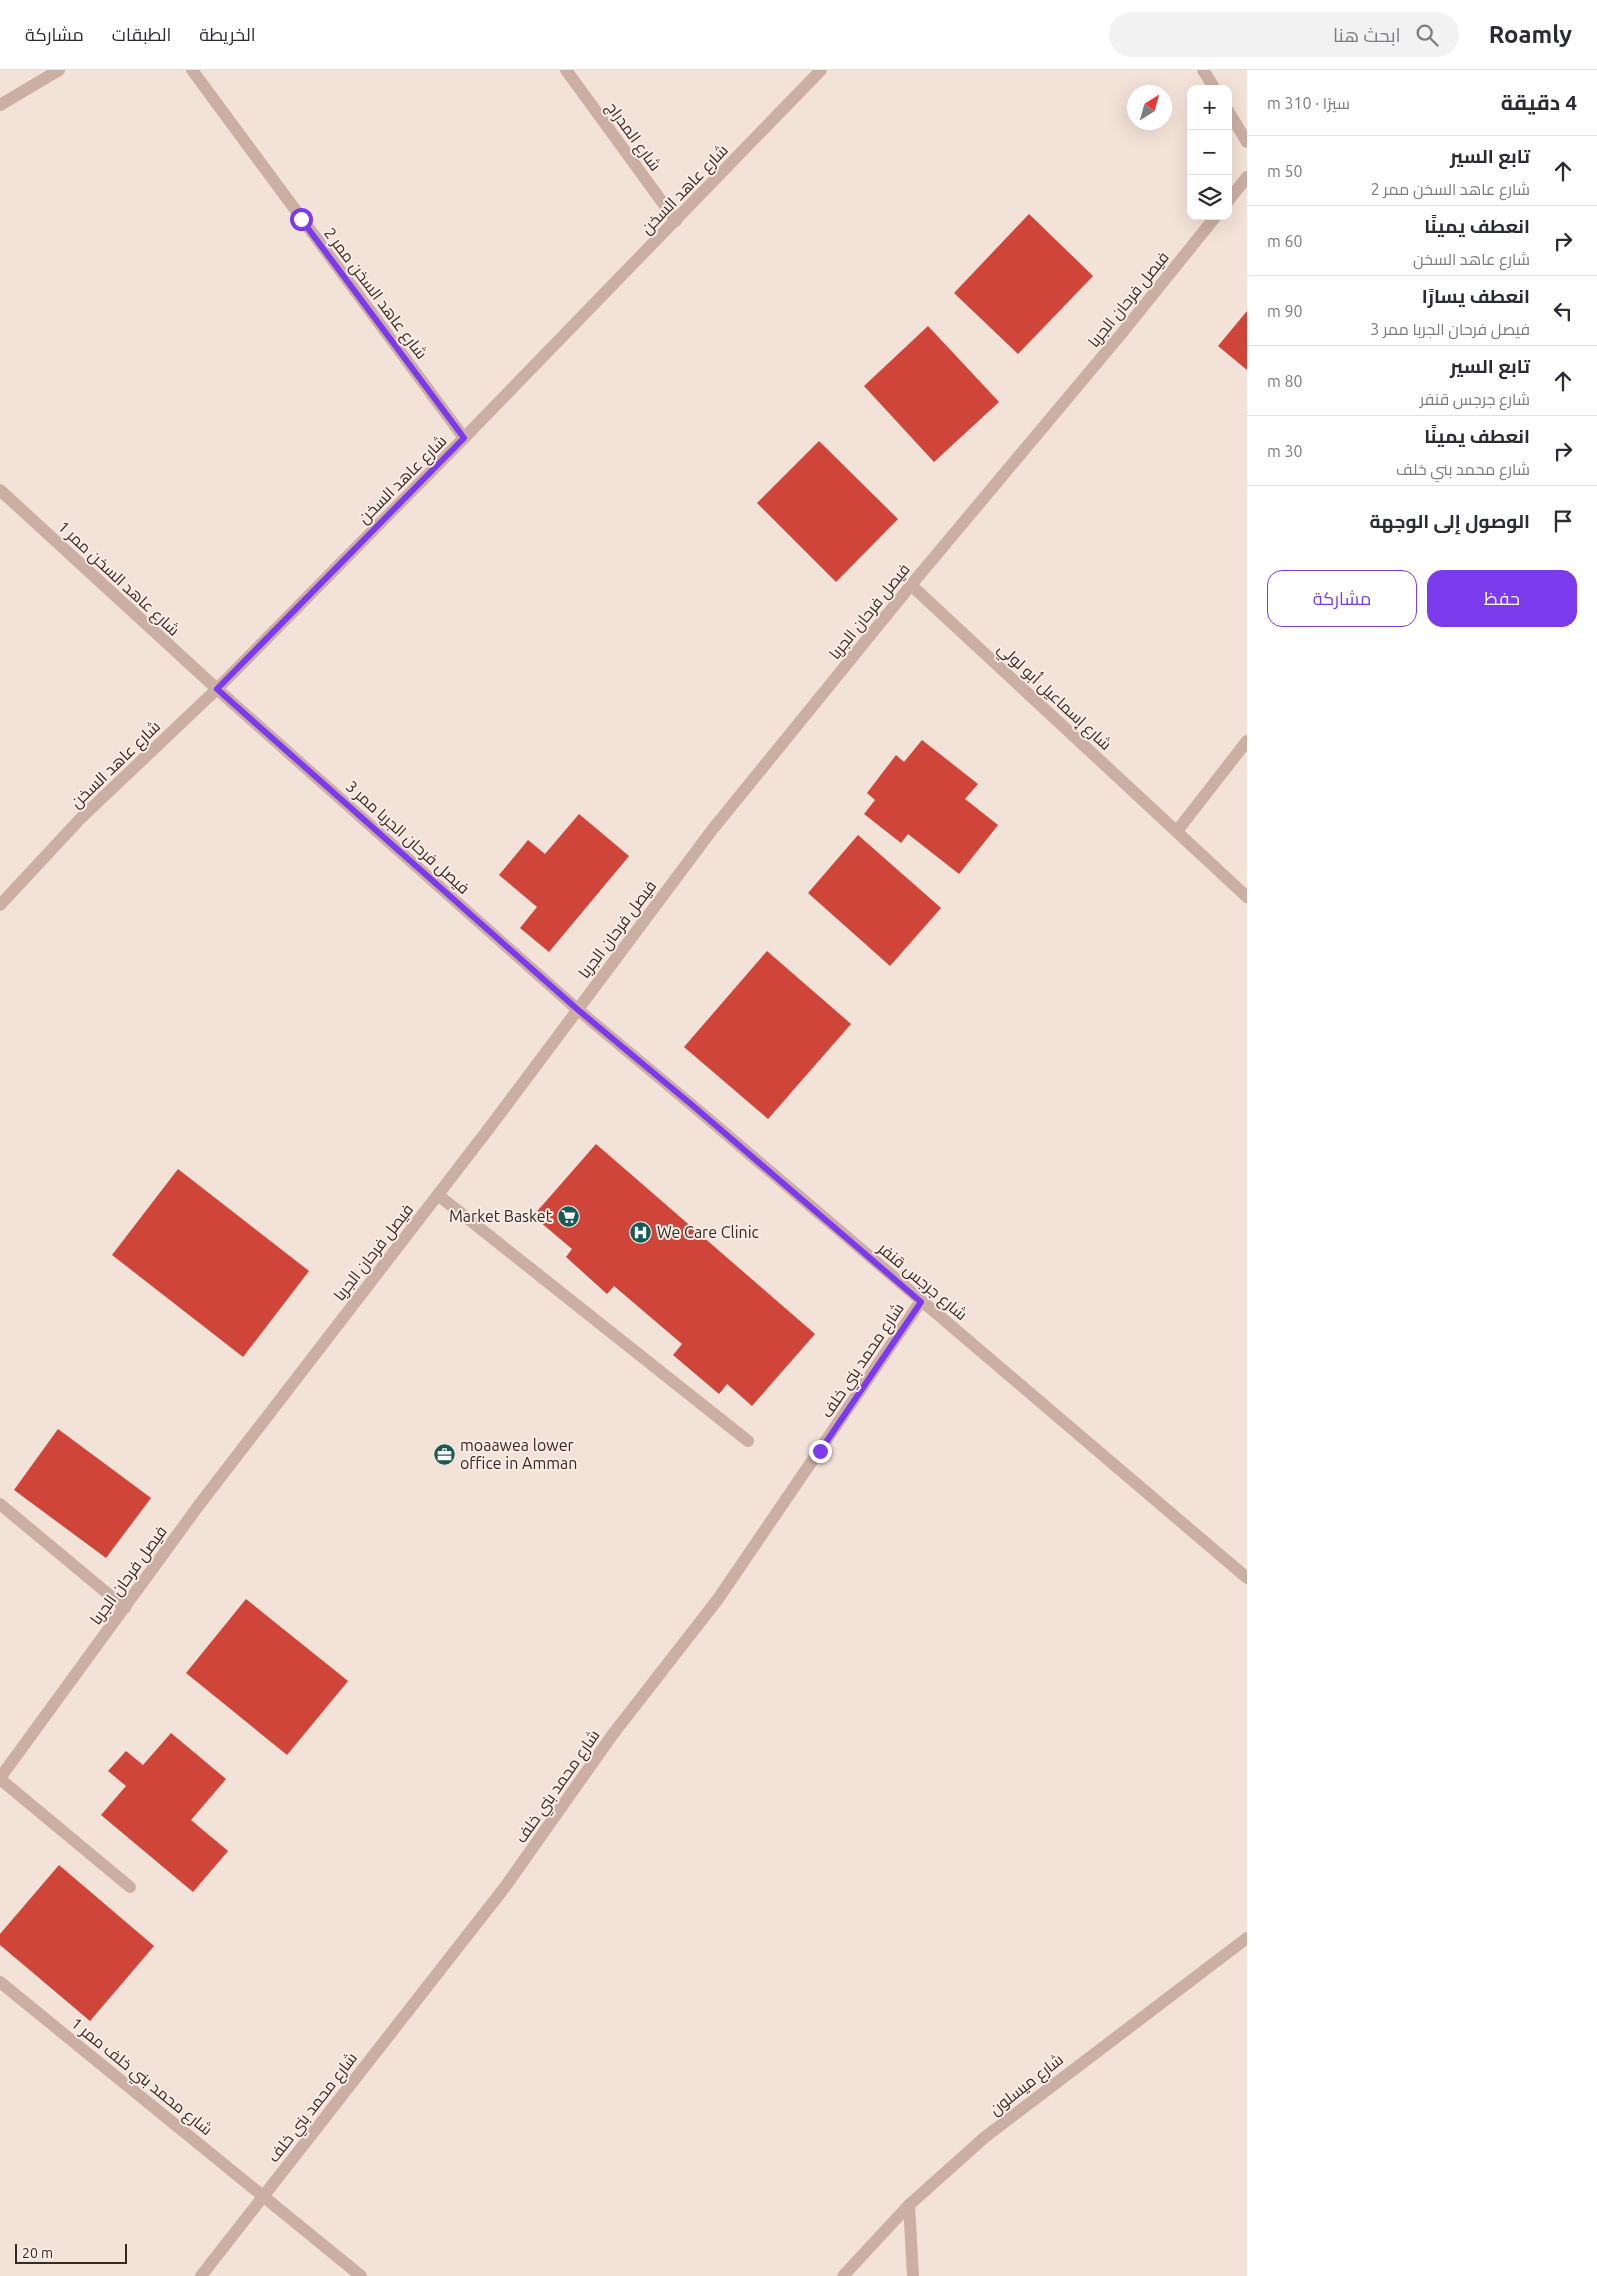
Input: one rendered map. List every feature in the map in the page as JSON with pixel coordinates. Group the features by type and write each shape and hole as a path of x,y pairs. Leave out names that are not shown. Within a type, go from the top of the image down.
{"street":[{"path":"0,105 59,70"},
{"name":"شارع عاهد السخن ممر 2","path":"192,70 464,438"},
{"name":"شارع المدراج","path":"566,70 676,221"},
{"name":"شارع عاهد السخن","path":"0,905 81,818 217,689 822,70"},
{"path":"1203,70 1212,85"},
{"path":"1232,118 1247,142"},
{"path":"1232,196 1247,178"},
{"name":"فيصل فرحان الجربا","path":"0,1779 199,1505 438,1194 712,830 911,585 1122,333 1213,220"},
{"name":"شارع عاهد السخن ممر 1","path":"0,490 217,689"},
{"name":"شارع إسماعيل أبو لولي","path":"911,585 1247,897"},
{"name":"فيصل فرحان الجربا ممر 3","path":"217,689 577,1009"},
{"path":"1177,831 1247,741"},
{"name":"شارع جرجس قنفر","path":"577,1009 1247,1578"},
{"path":"438,1194 748,1440"},
{"name":"شارع محمد بني خلف","path":"201,2276 505,1887 613,1734 718,1599 921,1302"},
{"path":"0,1504 125,1608"},
{"path":"0,1779 130,1887"},
{"name":"شارع ميسلون","path":"843,2276 909,2205 985,2137 1247,1938"},
{"name":"شارع محمد بني خلف ممر 1","path":"0,1982 264,2195 361,2276"},
{"path":"909,2205 912,2276"}],"building":[{"path":"1029,214 1093,276 1018,354 954,293"},
{"path":"1247,311 1247,370 1218,346"},
{"path":"928,326 999,402 934,462 864,386"},
{"path":"819,441 898,519 836,582 757,503"},
{"path":"922,740 978,784 965,799 998,825 959,874 908,834 901,843 864,814 875,800 867,793 896,755 904,762"},
{"path":"579,814 629,856 549,952 520,928 537,907 499,875 528,840 545,854"},
{"path":"858,835 941,908 890,966 808,893"},
{"path":"767,951 851,1024 768,1119 684,1047"},
{"path":"596,1144 815,1334 752,1406 727,1384 719,1394 673,1355 682,1344 614,1286 607,1294 566,1257 572,1249 533,1216"},
{"path":"178,1169 309,1271 243,1357 112,1255"},
{"path":"58,1429 151,1498 106,1558 14,1490"},
{"path":"246,1599 348,1681 287,1755 186,1673"},
{"path":"171,1733 226,1779 191,1820 228,1851 193,1892 101,1815 126,1786 108,1771 126,1751 143,1765"},
{"path":"59,1865 154,1946 90,2021 0,1945 0,1934"}],"place":[{"name":"Market Basket","path":"568,1216"},
{"name":"We Care Clinic","path":"641,1232"},
{"name":"moaawea lower office in Amman","path":"444,1454"}],"route":[{"path":"301,219 464,438 217,689 577,1009 921,1302 820,1451"}]}
